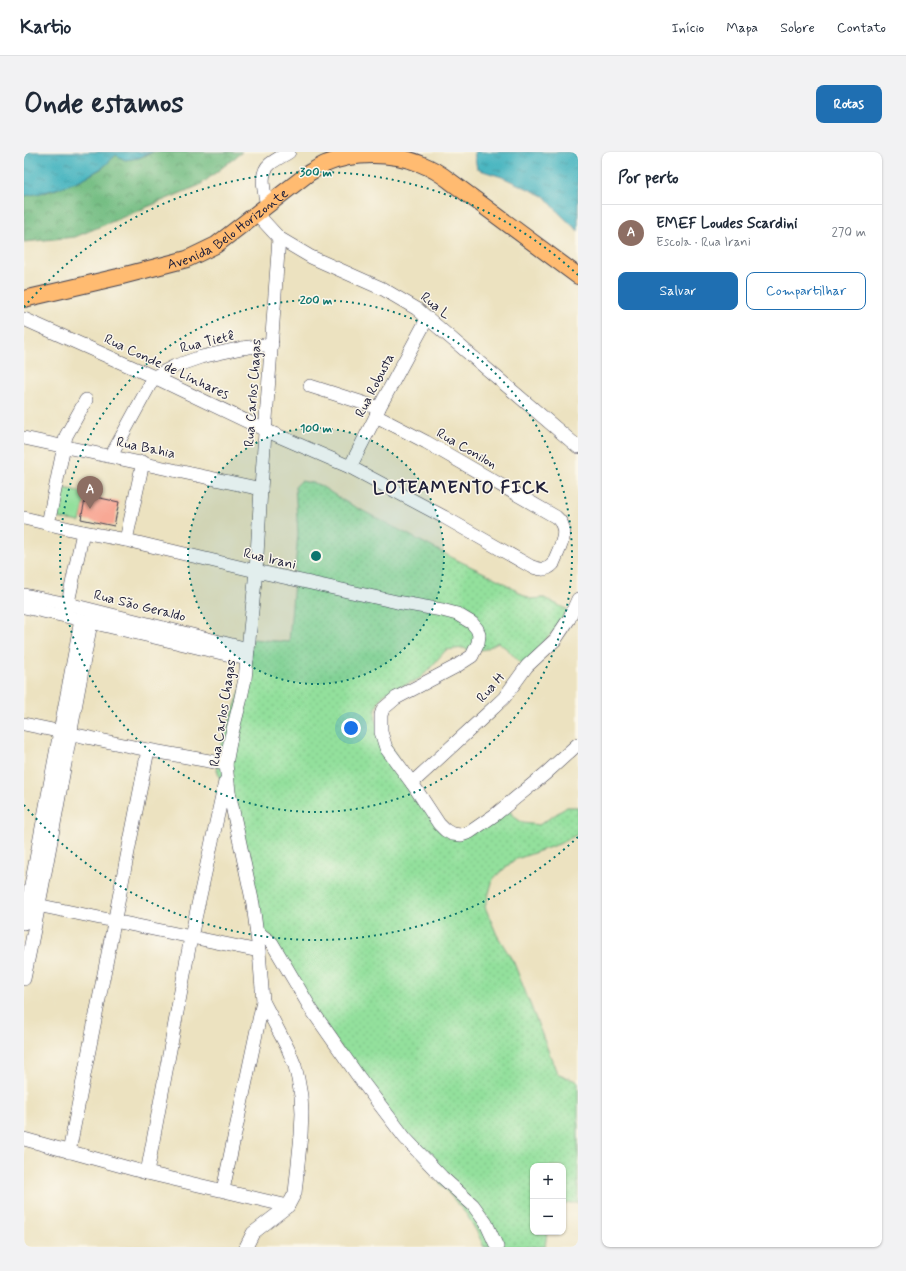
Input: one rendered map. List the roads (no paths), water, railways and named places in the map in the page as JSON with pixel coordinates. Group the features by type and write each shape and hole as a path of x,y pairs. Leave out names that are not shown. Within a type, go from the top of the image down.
{"main road":[{"name":"Avenida Belo Horizonte","path":"24,299 187,259 216,245 309,173 335,160 376,155 396,157 422,164 436,171 578,276"}],"street":[{"path":"262,210 265,171 271,163 289,152"},
{"name":"Rua L","path":"262,210 279,238 311,257 383,289 417,309 578,447"},
{"name":"Rua Carlos Chagas","path":"279,238 256,571 245,679 231,737 227,769 229,792 254,904 263,1002 288,1049 298,1079 301,1096 301,1135 295,1193 288,1206"},
{"name":"Rua Robusta","path":"350,467 427,319"},
{"name":"Rua Conde de Linhares","path":"24,320 154,377 265,430 350,467 444,517 530,566"},
{"name":"Rua Tietê","path":"154,377 175,366 201,357 242,348 272,344"},
{"path":"111,456 154,377"},
{"name":"Rua Conilon","path":"310,386 378,412 561,521 564,526 564,534 553,564 543,570 530,566"},
{"path":"48,524 66,436 86,400"},
{"name":"Rua Bahia","path":"24,438 143,462 261,489"},
{"path":"126,540 143,462"},
{"name":"Rua Irani","path":"24,518 83,532 126,540 256,571 397,602 442,610 457,614 472,623 478,632 478,643 472,656 455,667 396,698 383,709 380,715 380,725 386,748 412,784"},
{"path":"67,610 83,532"},
{"name":"Rua São Geraldo","path":"24,595 67,610 247,654"},
{"name":"Rua H","path":"412,784 504,698 527,666 555,640 569,619 578,599"},
{"name":"Rua São Geraldo","path":"24,607 67,610 86,621 247,654"},
{"path":"24,923 30,904 66,732 86,621"},
{"path":"24,724 148,750 227,769 192,937 147,1173"},
{"path":"412,784 439,824 452,834 461,835 470,832 496,814 545,774 578,744"},
{"path":"69,1152 148,750"},
{"path":"30,904 259,951"},
{"path":"24,979 30,904"},
{"path":"257,932 272,943 315,1015 358,1076 405,1138 442,1177 473,1205 486,1223 497,1247"},
{"path":"223,1190 263,1002"},
{"path":"24,1139 147,1173 288,1206"},
{"path":"246,1247 253,1233 288,1206"}],"water":[{"path":"24,152 153,152 138,158 125,160 116,155 102,168 82,179 54,190 24,196"},
{"path":"474,152 578,152 578,231 544,196 502,177 477,169"}],"place":[{"name":"EMEF Loudes Scardini","path":"90,509"}],"district":[{"name":"LOTEAMENTO FICK","path":"461,487"}]}
